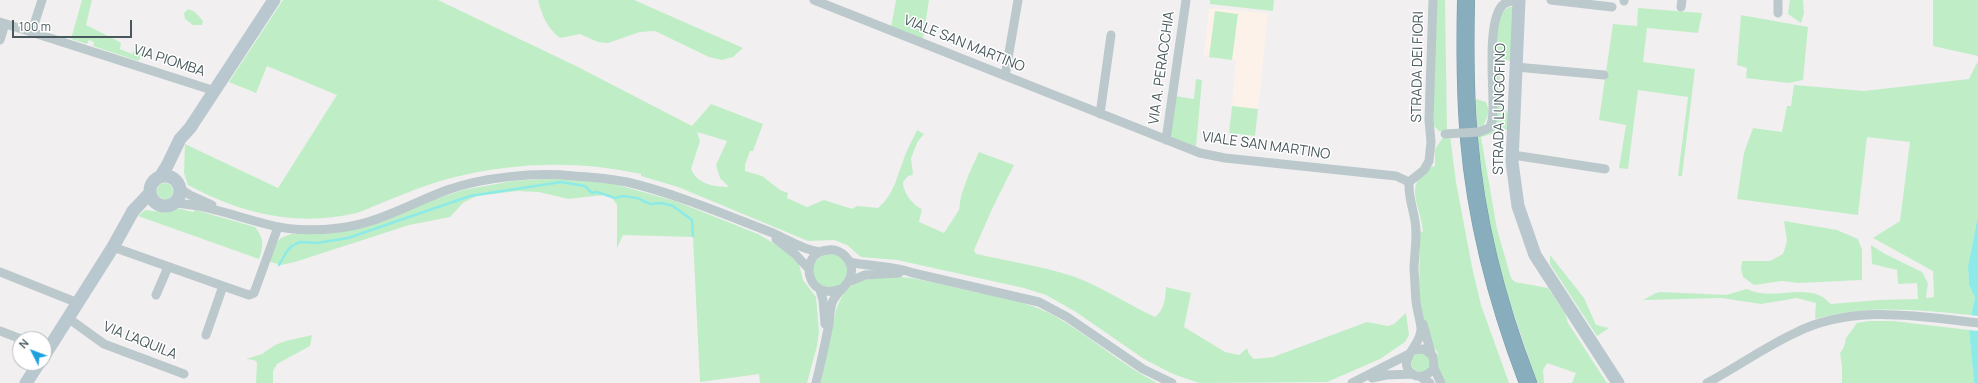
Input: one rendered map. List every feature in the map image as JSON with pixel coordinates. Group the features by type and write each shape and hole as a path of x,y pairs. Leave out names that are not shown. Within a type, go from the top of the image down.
{"highway":[{"path":"1455,0 1456,111 1460,163 1467,214 1479,270 1492,316 1516,383"},
{"path":"1466,0 1466,102 1471,160 1477,203 1488,259 1502,309 1528,383"}],"main road":[{"path":"153,198 168,206 179,196 176,164 186,134 274,0"},
{"name":"STRADA LUNGOFINO","path":"1519,1 1513,156 1518,206 1535,255 1618,383"},
{"path":"52,341 113,248 121,232 153,198 152,183 160,177 168,166 180,139 186,134"},
{"path":"160,177 168,176 177,184"},
{"path":"26,383 34,371"}],"street":[{"path":"32,31 42,0"},
{"name":"VIALE SAN MARTINO","path":"814,0 1209,156 1396,176 1409,182"},
{"path":"1005,76 1018,0"},
{"name":"VIA A. PERACCHIA","path":"1166,140 1186,0"},
{"name":"STRADA DEI FIORI","path":"1431,134 1429,120 1433,0"},
{"path":"1551,0 1612,7"},
{"path":"1778,0 1778,13"},
{"path":"1430,383 1410,371 1407,363 1420,334 1414,269 1415,221 1410,199 1409,182 1426,167 1429,161 1431,134 1479,132 1489,128 1492,120 1495,17 1503,4 1519,1"},
{"path":"0,40 2,23"},
{"name":"VIA PIOMBA","path":"2,23 32,31 214,91"},
{"path":"1100,114 1111,35"},
{"path":"1516,67 1604,75"},
{"path":"1513,156 1605,169"},
{"path":"177,184 190,195 230,212 266,225 296,230 342,228 382,217 450,190 476,183 524,176 571,175 626,182 673,195 774,234 811,251 820,252"},
{"path":"174,202 230,212"},
{"path":"113,248 249,295 254,293 278,227"},
{"path":"759,229 795,254 809,268"},
{"path":"825,341 823,300 820,290 811,281 809,268 812,259 820,252 826,250 837,250 846,257 849,262 851,272 848,282"},
{"path":"849,262 864,266 895,268 1039,302 1067,316 1143,369 1172,383"},
{"path":"156,294 168,267"},
{"path":"0,272 78,303"},
{"path":"820,290 834,292 848,282 865,275 914,273"},
{"path":"206,335 224,286"},
{"path":"816,383 832,303 840,289"},
{"path":"1418,312 1431,353 1435,360 1434,368 1441,383"},
{"path":"1707,383 1795,332 1822,322 1856,315 1892,314 1978,323"},
{"name":"VIA L'AQUILA","path":"68,318 104,344 184,374"},
{"path":"0,331 12,336"},
{"path":"1355,382 1412,352 1424,349 1431,353"},
{"path":"1355,382 1386,375 1428,375 1434,368"}],"shaded area":[{"path":"1209,8 1268,13 1258,109 1232,106 1236,60 1204,56"}],"green space":[{"path":"82,0 92,0 86,25 121,43 120,49 132,54 135,48 145,53 138,61 93,46 94,42 89,40 87,44 71,39"},
{"path":"283,0 438,0 576,66 692,126 711,104 763,124 753,151 750,151 745,165 745,171 762,176 780,190 788,193 787,198 807,207 824,200 852,209 857,206 878,208 884,202 892,189 907,150 917,130 924,134 918,141 911,158 913,175 908,176 903,182 903,186 909,198 915,205 922,209 919,222 944,233 959,210 961,196 979,152 1014,165 974,250 976,254 1036,266 1072,276 1083,280 1155,317 1163,307 1166,287 1191,293 1184,327 1225,352 1239,355 1247,348 1249,354 1254,359 1273,357 1367,322 1388,326 1394,324 1406,313 1409,335 1405,342 1380,359 1327,382 1199,383 1173,374 1144,359 1076,312 1046,295 1024,288 897,260 861,257 847,245 834,240 808,241 678,187 641,176 641,174 593,166 522,166 474,173 451,178 403,194 357,213 334,217 312,219 270,215 229,204 188,185 184,173 185,144 278,188 337,95 267,66 256,93 229,82","holes":["697,132 727,141 716,165 720,178 729,187 707,184 697,178 691,169 700,141"]},
{"path":"538,0 634,0 743,48 733,57 722,60 709,57 655,31 640,32 608,43 598,42 580,34 560,38 551,30"},
{"path":"896,0 929,0 923,39 891,27"},
{"path":"1210,0 1274,0 1273,11 1210,4"},
{"path":"1436,0 1445,0 1447,132 1439,131 1433,125"},
{"path":"1790,0 1803,0 1804,13 1801,23 1788,14"},
{"path":"1933,0 1978,0 1978,56 1933,46"},
{"path":"1509,7 1515,7 1512,60 1504,61 1500,73 1500,89 1503,105 1510,115 1509,129 1481,137 1497,229 1511,278 1515,282 1548,288 1565,313 1568,323 1607,383 1572,383 1576,373 1547,363 1543,370 1544,383 1537,383 1497,263 1487,215 1476,135 1496,117 1498,15"},
{"path":"1638,8 1702,13 1698,33 1647,28 1643,62 1695,69 1682,176 1678,176 1688,97 1638,90 1628,169 1619,168 1626,125 1599,120 1613,24 1637,26"},
{"path":"188,9 195,12 200,17 203,21 202,25 193,25 185,19 184,13"},
{"path":"1215,11 1238,14 1232,60 1209,57"},
{"path":"1741,15 1808,27 1803,80 1789,83 1746,78 1747,68 1737,65"},
{"path":"1978,61 1978,216 1968,266 1969,285 1975,298 1971,315 1912,310 1874,310 1835,314 1815,319 1816,303 1797,298 1761,304 1721,298 1643,300 1661,292 1726,295 1747,289 1765,294 1793,292 1812,293 1822,297 1831,304 1878,300 1918,299 1917,283 1898,284 1897,270 1872,264 1871,245 1885,254 1922,272 1928,283 1926,298 1934,297 1933,271 1873,238 1900,221 1910,142 1867,137 1858,215 1737,199 1744,153 1753,128 1782,132 1787,106 1791,106 1794,85 1864,91 1969,79"},
{"path":"1196,79 1202,80 1196,147 1169,136 1175,96 1194,99"},
{"path":"1476,99 1486,102 1489,112 1484,125 1477,128"},
{"path":"1232,106 1258,109 1255,136 1229,133"},
{"path":"1444,136 1450,136 1456,182 1472,267 1481,305 1509,383 1444,383 1438,369 1438,353 1433,346 1422,312 1419,294 1420,231 1423,232 1415,193 1418,179 1430,168 1435,166 1435,149"},
{"path":"558,178 614,184 675,201 758,234 782,248 799,264 803,280 816,297 819,332 817,346 807,383 760,383 759,374 700,382 693,237 623,235 617,248 617,205 612,198 604,195 568,199 539,192 517,191 476,196 463,203 450,217 409,225 295,262 281,265 267,261 275,244 281,238 291,234 326,234 463,190 513,181"},
{"path":"165,183 172,188 173,191 168,198 165,199 158,194 157,191 162,184"},
{"path":"177,208 193,212 195,210 255,227 262,239 262,250 259,259 138,216 145,210 163,212"},
{"path":"1784,221 1837,230 1858,239 1862,250 1862,280 1798,283 1782,281 1754,285 1743,277 1741,269 1742,261 1770,261 1783,254 1787,241"},
{"path":"827,254 833,254 842,259 846,265 846,277 842,283 833,288 827,288 818,283 813,274 813,268 818,259"},
{"path":"1550,255 1584,298 1596,325 1609,328 1597,336 1550,264"},
{"path":"888,276 927,281 1013,300 1036,307 1071,326 1144,376 1157,383 821,383 836,310 840,300 850,287 856,283"},
{"path":"1869,321 1893,321 1969,330 1974,383 1842,383 1840,353 1844,347 1846,338 1857,323"},
{"path":"312,335 310,346 277,364 273,371 273,383 256,383 257,362 246,359 262,354 275,345 286,341"},
{"path":"1421,352 1428,355 1431,362 1428,369 1421,372 1414,369 1411,362 1414,355"}],"water":[{"path":"1978,216 1978,316 1971,315 1975,298 1969,285 1968,266"},
{"path":"1969,330 1978,331 1978,383 1974,383"}],"waterway":[{"path":"279,265 287,251 292,246 300,242 317,243 348,238 470,196 561,182 585,186 592,193 597,192 615,198 623,196 637,198 650,204 662,203 673,206 692,220 693,236"}]}
